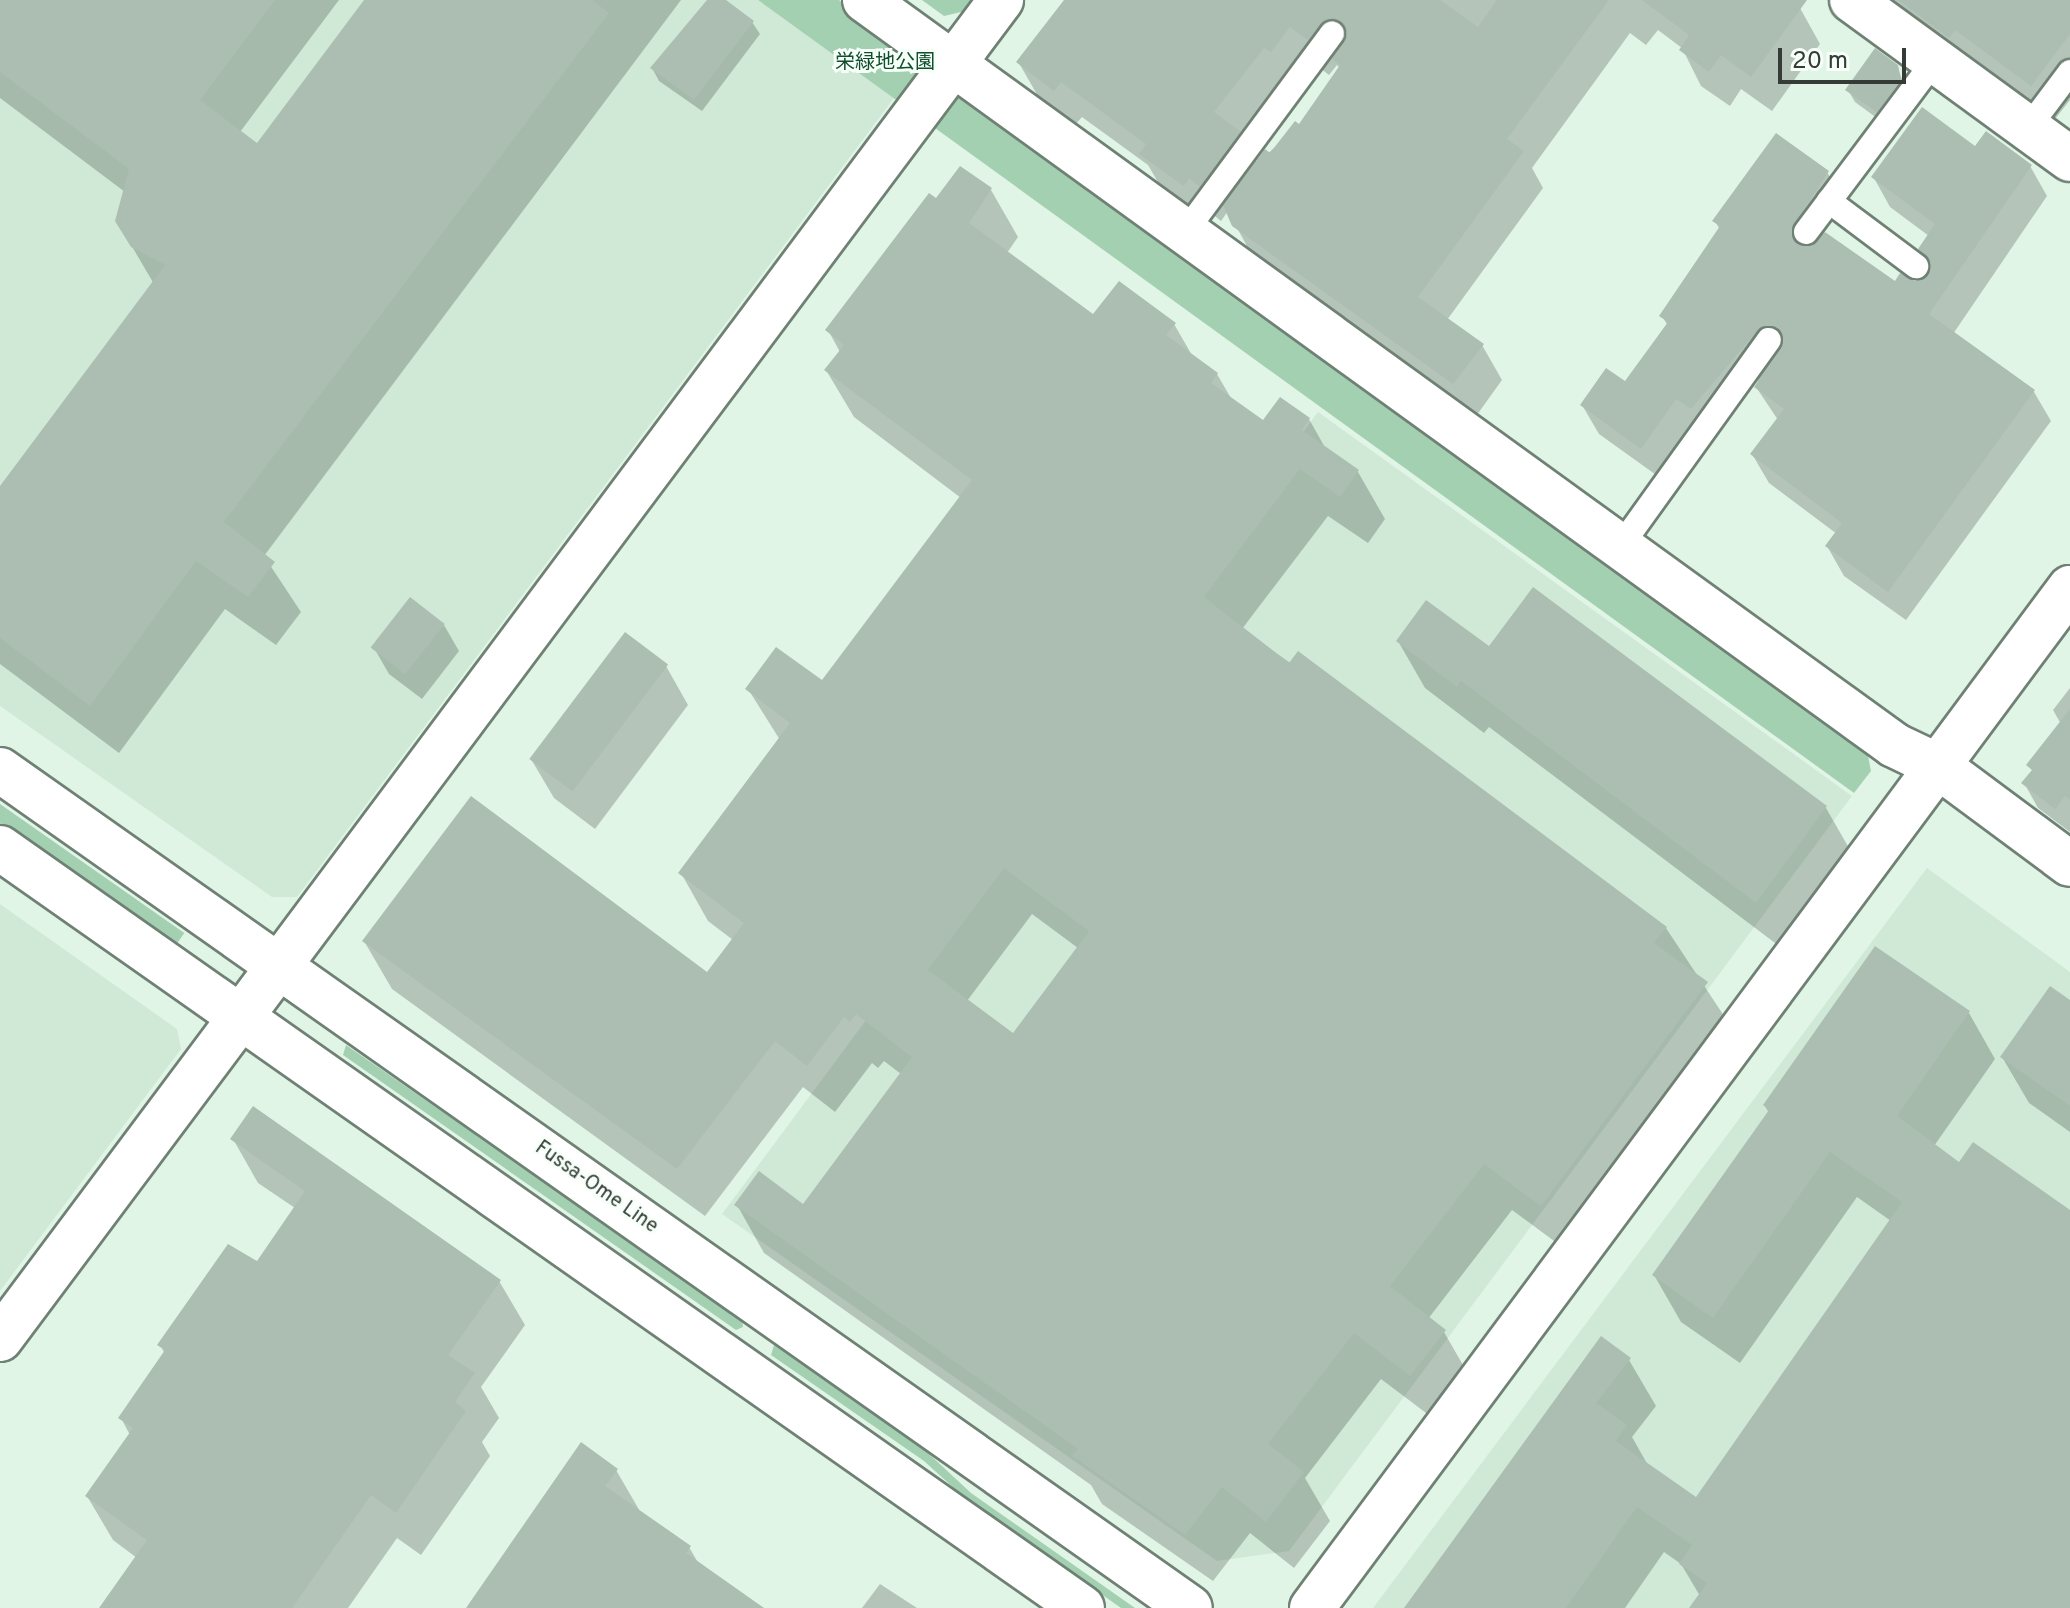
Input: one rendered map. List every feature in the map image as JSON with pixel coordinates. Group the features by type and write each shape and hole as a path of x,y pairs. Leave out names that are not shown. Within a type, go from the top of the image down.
{"street":[{"path":"865,0 1894,745 1938,766 2070,864"},
{"path":"0,1339 951,62 1001,0"},
{"path":"1879,8 1935,60 2070,159"},
{"path":"1312,1608 2070,588"},
{"name":"Fussa-Ome Line","path":"0,770 1190,1608"},
{"path":"0,848 1082,1608"},
{"path":"737,1366 775,1313"}],"lane":[{"path":"1185,232 1332,33"},
{"path":"1806,232 1935,60"},
{"path":"2028,128 2070,72"},
{"path":"1829,201 1916,266"},
{"path":"1620,547 1769,340"}],"shaded area":[{"path":"0,0 758,0 894,98 297,897 272,897 0,706"},
{"path":"1318,412 1852,796 1289,1551 1217,1561 722,1214"},
{"path":"1927,868 2070,972 2070,1608 1373,1608"},
{"path":"0,904 177,1029 181,1049 0,1291"}],"green space":[{"name":"栄緑地公園","path":"758,0 839,0 1866,746 1871,771 1854,793"},
{"path":"922,0 980,0 974,9 944,16"},
{"path":"0,804 184,933 175,946 0,824"},
{"path":"346,1045 742,1319 743,1327 736,1330 343,1055"},
{"path":"774,1345 914,1440 971,1493 1135,1608 1121,1608 966,1499 924,1461 771,1355"}],"building":[{"path":"0,0 275,0 200,100 257,143 364,0 592,0 609,13 224,522 275,562 248,597 196,561 90,706 0,638 0,486 165,265 131,247 115,221 129,169 0,72"},
{"path":"707,0 726,0 754,21 694,100 650,68"},
{"path":"1064,0 1440,0 1478,27 1497,0 1609,0 1507,139 1524,151 1418,297 1484,344 1453,384 1232,226 1223,205 1265,149 1270,153 1295,121 1299,124 1340,65 1332,59 1347,35 1341,21 1325,20 1308,40 1290,27 1271,52 1264,48 1214,112 1241,132 1200,187 1189,178 1184,186 1139,154 1146,144 1061,82 1054,91 1016,62"},
{"path":"1642,0 1807,0 1751,77 1721,55 1709,72 1679,50 1689,35"},
{"path":"1898,0 2070,0 2070,34 2031,86 1955,30 1949,38"},
{"path":"1875,48 1898,65 1901,80 1877,112 1845,90"},
{"path":"1922,107 1975,146 1986,131 2032,165 1929,314 2035,390 1888,592 1825,546 1842,523 1750,454 1784,409 1754,387 1782,348 1783,335 1777,327 1757,331 1691,409 1676,399 1641,449 1580,405 1606,368 1625,381 1668,322 1659,316 1720,226 1712,221 1776,133 1829,171 1794,224 1796,243 1811,246 1825,232 1895,281 1900,273 1915,281 1927,276 1930,261 1918,249 1935,224 1871,177"},
{"path":"960,166 992,188 969,223 1093,314 1119,281 1176,323 1166,335 1218,373 1211,383 1263,420 1280,397 1310,418 1302,430 1359,470 1340,497 1300,469 1204,597 1289,663 1298,651 1667,927 1654,943 1708,982 1541,1206 1484,1164 1390,1286 1446,1330 1410,1376 1354,1333 1268,1444 1304,1472 1266,1522 1222,1487 1185,1535 1072,1456 1078,1449 734,1205 759,1171 803,1204 912,1057 856,1014 850,1022 844,1017 807,1066 775,1041 677,1169 362,941 471,796 707,972 744,923 678,873 790,723 745,689 776,647 822,680 972,480 824,370 844,345 825,330 929,193 936,198","holes":["1004,868 1089,931 1013,1033 928,970"]},
{"path":"1533,587 1827,806 1756,903 1461,681 1457,687 1396,641 1426,600 1489,646"},
{"path":"410,597 445,624 405,675 371,647"},
{"path":"625,632 668,664 572,791 529,759"},
{"path":"2070,709 2070,800 2065,796 2055,809 2021,783 2032,770 2026,765"},
{"path":"1875,946 1970,1011 1897,1116 1959,1162 1973,1142 2070,1210 2070,1608 1689,1608 1707,1583 1679,1564 1692,1545 1637,1507 1566,1608 1404,1608 1601,1336 1631,1358 1596,1403 1627,1425 1616,1441 1696,1497 1902,1202 1830,1152 1713,1318 1652,1275 1769,1110 1763,1105"},
{"path":"2050,986 2070,1000 2070,1106 2000,1057"},
{"path":"253,1106 501,1280 448,1355 475,1373 455,1402 466,1411 396,1513 371,1495 292,1608 99,1608 147,1540 85,1496 133,1428 118,1418 165,1350 157,1345 228,1244 257,1261 305,1191 230,1139"},
{"path":"581,1442 618,1469 605,1486 691,1546 686,1553 764,1608 466,1608"}]}
